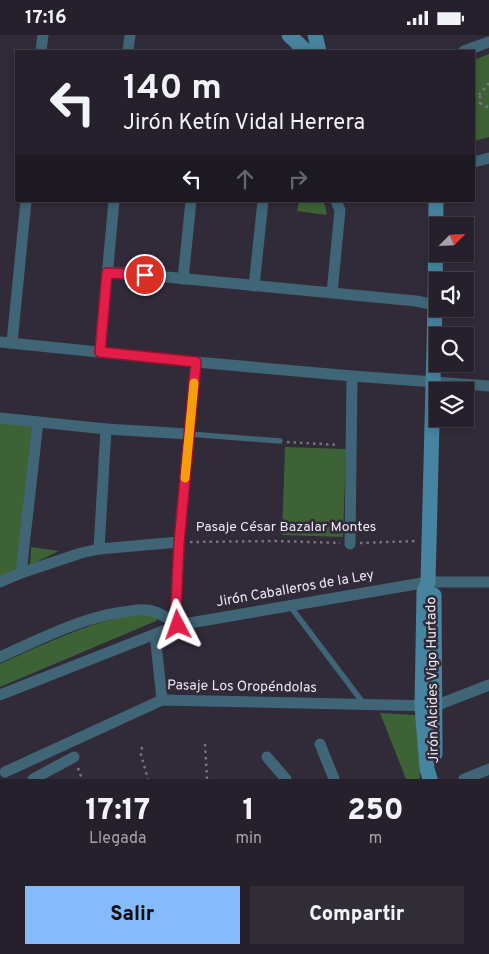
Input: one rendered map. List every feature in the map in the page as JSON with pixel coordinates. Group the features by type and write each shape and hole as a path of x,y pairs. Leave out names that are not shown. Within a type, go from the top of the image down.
{"street":[{"path":"41,50 43,35"},
{"path":"128,50 130,35"},
{"path":"289,35 305,50"},
{"path":"315,35 319,50"},
{"path":"467,50 489,42"},
{"path":"475,162 489,159"},
{"path":"12,343 26,202"},
{"path":"100,352 114,202"},
{"path":"183,279 191,202"},
{"path":"254,286 263,202"},
{"path":"332,293 340,211 336,202"},
{"name":"Jirón Alcides Vigo Hurtado","path":"435,272 436,202"},
{"path":"107,273 125,273 429,304"},
{"name":"Jirón Alcides Vigo Hurtado","path":"430,779 427,769 428,706 434,593 428,582 435,317"},
{"path":"0,342 196,362 489,386"},
{"path":"178,625 176,606 179,543 196,362"},
{"path":"350,544 352,376"},
{"path":"0,418 106,429 189,434"},
{"path":"21,573 38,422"},
{"path":"99,549 106,429"},
{"name":"Pasaje César Bazalar Montes","path":"0,582 21,573 99,549 179,543"},
{"name":"Jirón Caballeros de la Ley","path":"0,695 178,625 428,582 489,582"},
{"path":"0,657 79,622 111,614 148,610 162,615 178,625"},
{"path":"155,634 162,700"},
{"path":"428,706 489,685"},
{"name":"Pasaje Los Oropéndolas","path":"5,772 162,700 428,706"},
{"name":"Jirón Alcides Vigo Hurtado","path":"428,706 434,779"},
{"path":"320,744 334,779"},
{"path":"32,779 74,757"},
{"path":"267,757 286,779"},
{"path":"464,779 489,769"}],"lane":[{"path":"189,434 280,441"},
{"path":"289,605 364,704"}],"path":[{"path":"479,95 489,83"},
{"path":"475,93 479,95"},
{"path":"479,95 480,103"},
{"path":"475,106 480,103"},
{"path":"480,103 489,108"},
{"path":"280,441 351,446"},
{"name":"Pasaje César Bazalar Montes","path":"179,543 277,541 350,544 429,541"},
{"path":"205,744 207,779"},
{"path":"142,747 148,779"}],"green space":[{"path":"489,54 489,137 475,141 475,60"},
{"path":"299,202 323,202 327,215 297,211"},
{"path":"0,422 35,425 19,569 0,577"},
{"path":"285,447 346,449 343,537 282,535"},
{"path":"31,547 59,551 30,565"},
{"path":"150,613 158,618 156,621 0,687 0,664 92,625 131,615"},
{"path":"380,713 416,715 419,779 406,779"}],"slow traffic":[{"path":"185,478 194,383"}],"route":[{"path":"145,275 107,273 100,352 196,362 179,543 176,606 178,625"}]}
